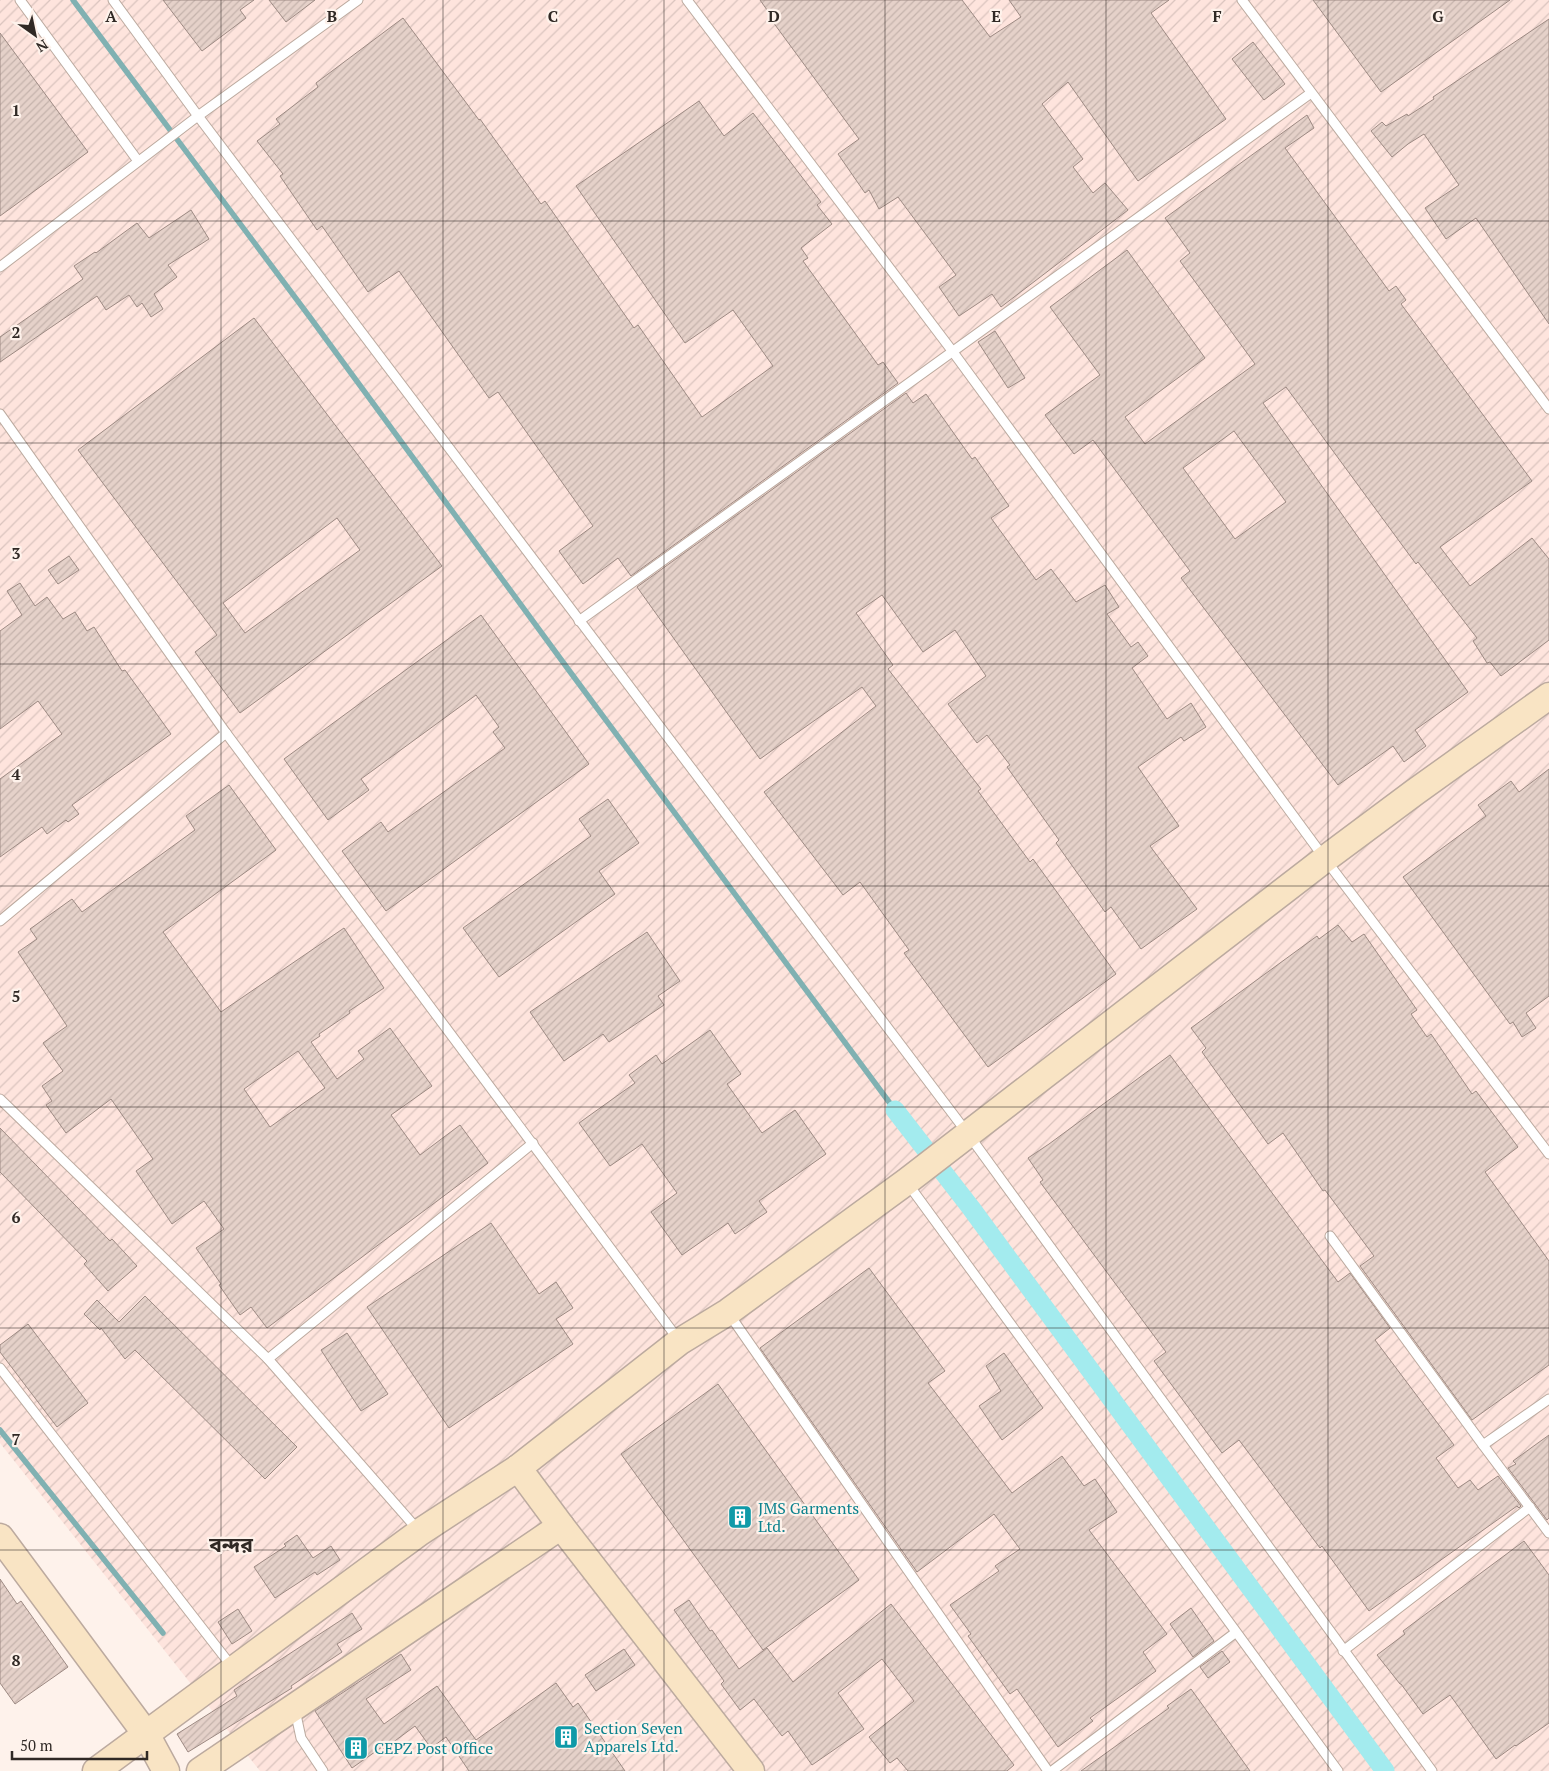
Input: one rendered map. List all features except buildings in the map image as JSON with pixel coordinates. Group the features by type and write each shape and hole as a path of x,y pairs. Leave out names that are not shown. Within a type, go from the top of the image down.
{"street":[{"path":"96,1771 420,1532 518,1468 679,1342 728,1312 906,1182 1325,859 1414,792 1549,696"},
{"path":"518,1468 751,1771"},
{"path":"200,1771 561,1526"},
{"path":"0,1537 146,1734 166,1771"}],"lane":[{"path":"20,0 138,161"},
{"path":"113,0 198,116 579,621 961,1140 1432,1771"},
{"path":"0,267 198,116 358,0"},
{"path":"687,0 952,352 1325,859 1549,1154"},
{"path":"1242,0 1549,409"},
{"path":"579,621 1311,93"},
{"path":"0,414 226,733 679,1342"},
{"path":"0,921 226,733"},
{"path":"0,1099 268,1360 420,1532"},
{"path":"268,1360 533,1144"},
{"path":"906,1182 1338,1771"},
{"path":"1330,1236 1549,1533"},
{"path":"728,1312 1048,1771"},
{"path":"0,1368 235,1670"},
{"path":"1483,1445 1549,1399"},
{"path":"1343,1651 1530,1508"},
{"path":"1052,1771 1236,1633"},
{"path":"294,1707 301,1738 322,1771"}],"shaded area":[{"path":"0,0 1549,0 1549,1771 260,1771 0,1443"}],"waterway":[{"path":"73,0 312,320 895,1110"},
{"path":"895,1110 971,1208 1385,1771"},
{"path":"0,1430 163,1633"}],"place":[{"name":"JMS Garments Ltd.","path":"740,1517"},
{"name":"Section Seven Apparels Ltd.","path":"566,1737"},
{"name":"CEPZ Post Office","path":"356,1748"}],"district":[{"name":"বন্দর","path":"231,1545"}]}
